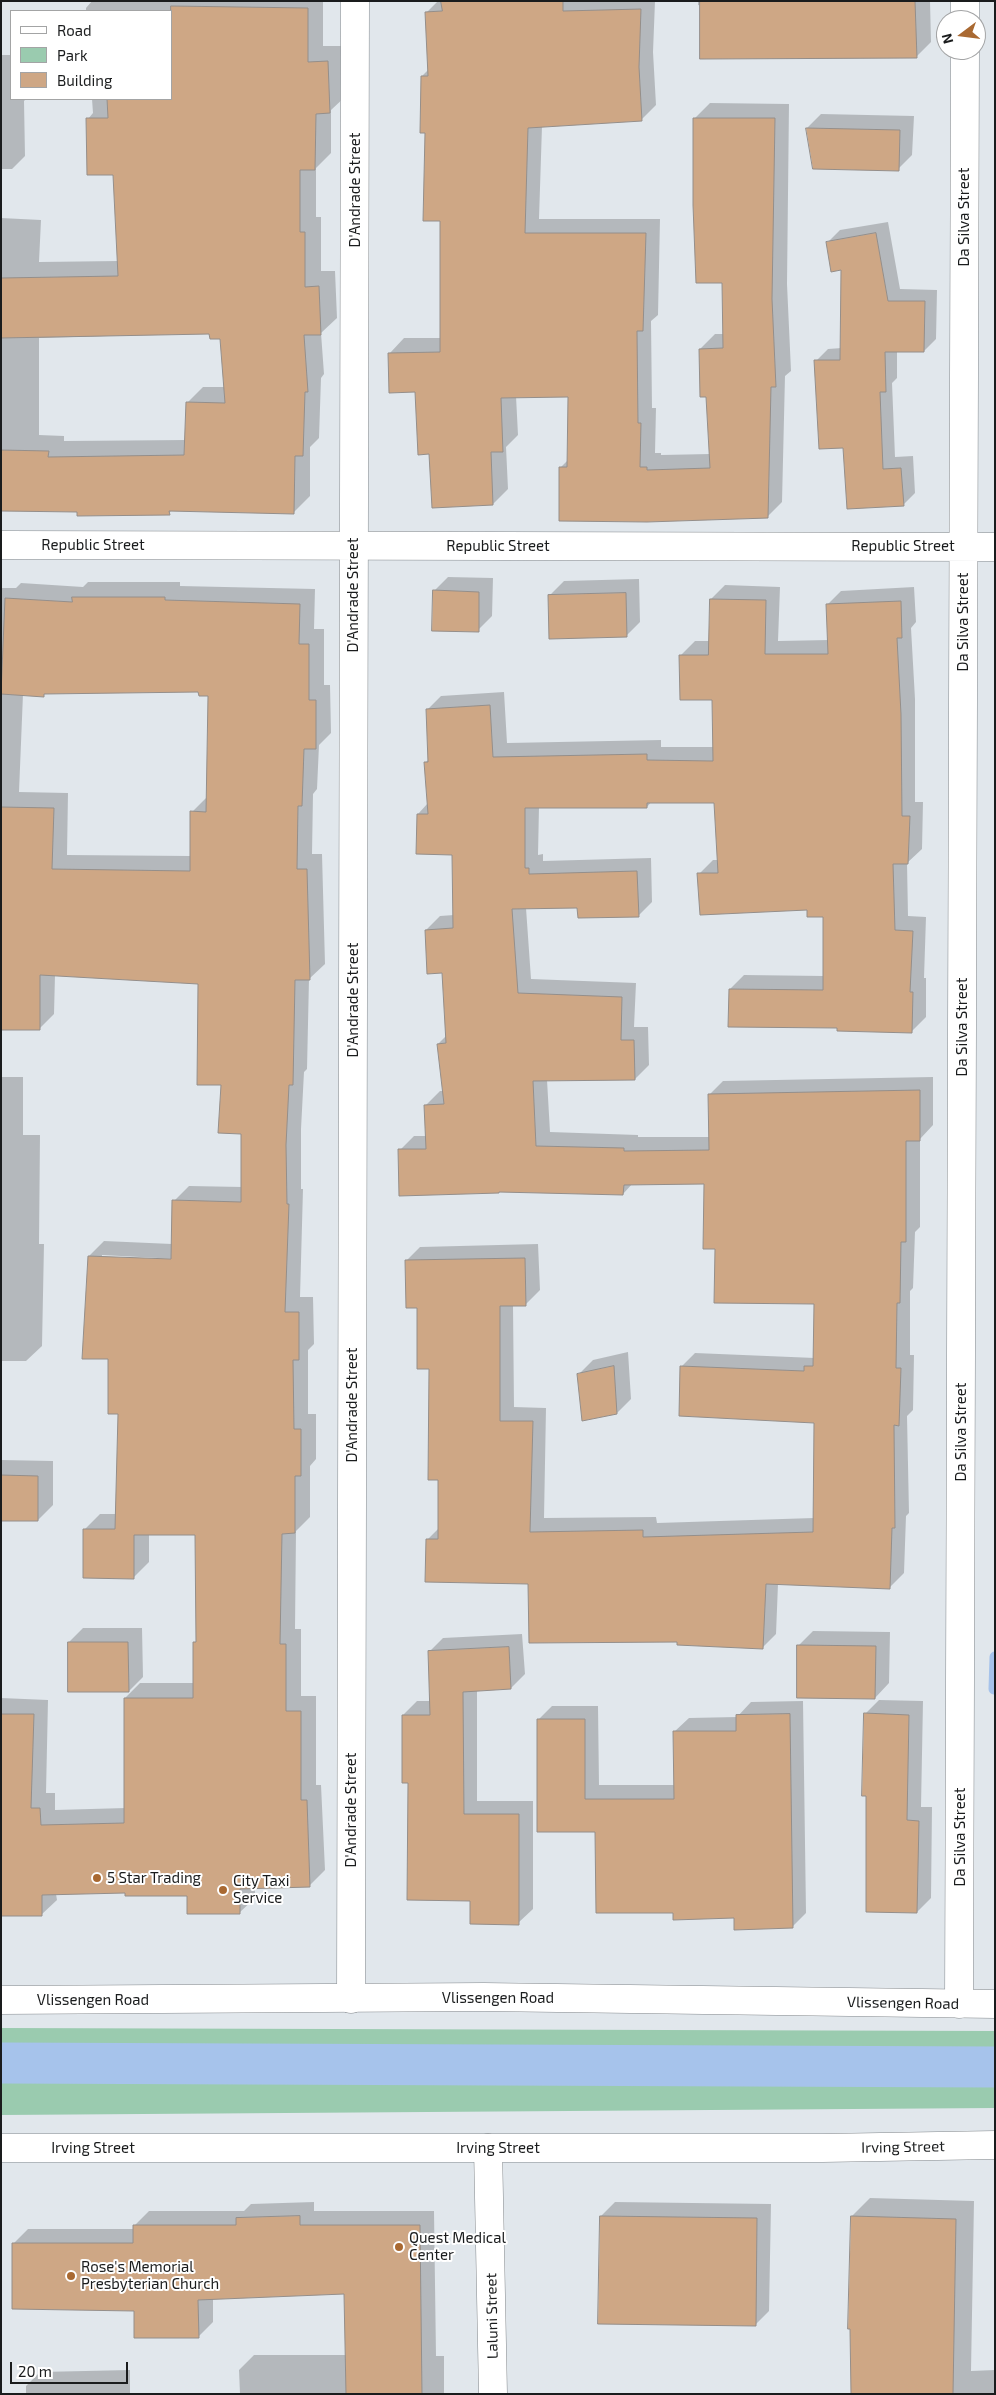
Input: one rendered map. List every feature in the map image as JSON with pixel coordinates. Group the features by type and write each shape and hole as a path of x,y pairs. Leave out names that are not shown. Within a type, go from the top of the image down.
{"street":[{"name":"D'Andrade Street","path":"351,1999 355,1"},
{"name":"Da Silva Street","path":"959,2004 977,547 965,60"},
{"name":"Republic Street","path":"1,545 977,547"},
{"name":"Vlissengen Road","path":"1,2000 484,1997 995,2004"},
{"name":"Irving Street","path":"1,2148 823,2148 995,2145"},
{"name":"Laluni Street","path":"488,2148 493,2394"}],"green space":[{"path":"1,2028 995,2031 995,2108 1,2115"}],"building":[{"path":"441,1 563,1 563,11 641,9 639,67 642,121 528,128 525,233 646,233 643,331 637,331 638,423 641,423 640,467 647,467 647,470 710,468 706,397 700,397 699,349 723,348 722,283 696,283 693,205 693,118 775,118 772,299 776,387 771,387 768,518 647,522 559,521 559,467 567,467 568,397 501,398 503,452 491,452 493,505 432,508 429,454 418,455 415,392 389,393 388,353 440,352 440,221 423,221 425,133 420,133 421,76 428,76 425,12 442,11"},
{"path":"700,1 915,1 917,58 700,59"},
{"path":"171,6 308,8 308,62 328,61 330,113 316,114 315,170 300,170 300,232 305,232 305,287 319,286 321,335 304,335 308,392 305,392 303,456 295,456 294,514 169,511 170,515 77,516 77,512 1,511 1,450 49,451 48,457 184,455 186,402 225,403 220,339 210,339 209,334 1,338 1,278 118,276 113,175 87,175 86,118 108,118 107,100 172,100"},
{"path":"806,128 900,130 899,171 813,169"},
{"path":"876,233 888,301 925,301 924,352 885,352 886,392 880,392 883,469 901,468 904,506 847,509 843,448 819,449 814,360 840,360 841,270 831,272 826,242"},
{"path":"433,590 479,592 479,632 432,631"},
{"path":"626,593 627,637 549,639 548,595"},
{"path":"72,597 165,597 165,600 300,604 299,644 309,644 309,700 316,700 316,749 304,749 302,806 298,806 297,869 307,869 310,980 295,980 293,1085 289,1085 286,1145 287,1204 289,1204 285,1312 299,1312 299,1360 293,1360 294,1429 301,1429 301,1476 295,1476 295,1533 282,1534 280,1644 286,1644 286,1711 301,1711 301,1800 307,1800 310,1887 240,1889 240,1914 187,1914 187,1896 125,1896 125,1893 42,1895 42,1916 1,1916 1,1714 34,1714 31,1808 40,1808 41,1825 124,1823 124,1698 193,1698 193,1642 196,1642 195,1535 134,1535 134,1579 83,1578 83,1529 115,1529 118,1414 108,1414 108,1359 82,1359 88,1256 171,1259 172,1200 241,1202 241,1134 218,1133 221,1085 197,1085 198,984 40,975 40,1030 1,1030 1,807 54,808 52,869 190,871 190,811 206,812 208,696 199,696 198,692 44,694 44,697 1,694 5,598 72,602"},
{"path":"710,599 766,600 765,654 828,654 826,604 901,601 902,638 897,638 901,714 902,816 910,816 908,864 893,864 895,930 913,931 910,992 913,992 912,1033 837,1031 837,1028 728,1027 729,989 823,990 823,917 807,917 807,910 700,915 697,873 718,873 714,803 647,803 647,808 525,808 525,868 529,868 529,874 637,871 639,917 578,918 577,908 512,909 518,993 622,997 621,1040 634,1040 635,1080 533,1081 536,1146 624,1148 624,1151 709,1150 708,1094 920,1090 920,1141 906,1141 906,1242 901,1242 900,1303 897,1303 896,1368 901,1368 899,1426 894,1425 895,1528 892,1528 890,1589 766,1584 763,1649 677,1645 677,1642 529,1643 528,1584 425,1582 426,1539 438,1539 438,1480 428,1480 429,1369 417,1369 417,1308 406,1308 405,1260 525,1258 526,1306 500,1306 500,1421 533,1421 530,1532 643,1530 643,1537 813,1532 814,1423 679,1416 680,1366 804,1371 804,1366 813,1366 814,1304 714,1303 715,1249 703,1249 704,1184 624,1185 623,1195 499,1192 399,1196 398,1149 426,1149 424,1105 444,1104 437,1044 446,1043 442,973 427,974 425,930 453,928 452,855 416,854 417,814 428,814 424,762 428,762 426,709 490,705 493,757 647,754 647,760 713,761 712,700 680,700 679,655 708,655"},
{"path":"614,1366 617,1414 582,1421 577,1374"},
{"path":"1,1475 38,1476 38,1521 1,1521"},
{"path":"68,1642 128,1642 129,1692 68,1692"},
{"path":"797,1645 876,1646 875,1699 797,1698"},
{"path":"509,1647 511,1689 463,1692 464,1814 519,1814 519,1925 470,1924 470,1901 407,1900 408,1783 402,1783 402,1715 430,1715 428,1651"},
{"path":"864,1713 909,1715 907,1820 919,1821 917,1913 866,1912 866,1796 862,1796"},
{"path":"790,1714 793,1928 734,1930 734,1918 673,1920 673,1913 596,1913 595,1832 537,1832 537,1719 585,1719 585,1799 674,1799 673,1731 736,1731 736,1715"},
{"path":"300,2216 300,2225 420,2225 422,2394 346,2394 344,2294 198,2300 199,2338 134,2338 134,2311 12,2309 12,2243 133,2243 133,2225 236,2225 236,2218"},
{"path":"600,2216 757,2218 756,2326 598,2324"},
{"path":"851,2216 956,2219 953,2394 851,2394 850,2329 848,2329"}],"waterway":[{"path":"994,1689 995,1657"},
{"path":"1,2063 995,2067"}],"place":[{"name":"5 Star Trading","path":"97,1878"},
{"name":"City Taxi Service","path":"223,1890"},
{"name":"Quest Medical Center","path":"399,2247"},
{"name":"Rose's Memorial Presbyterian Church","path":"71,2276"}]}
